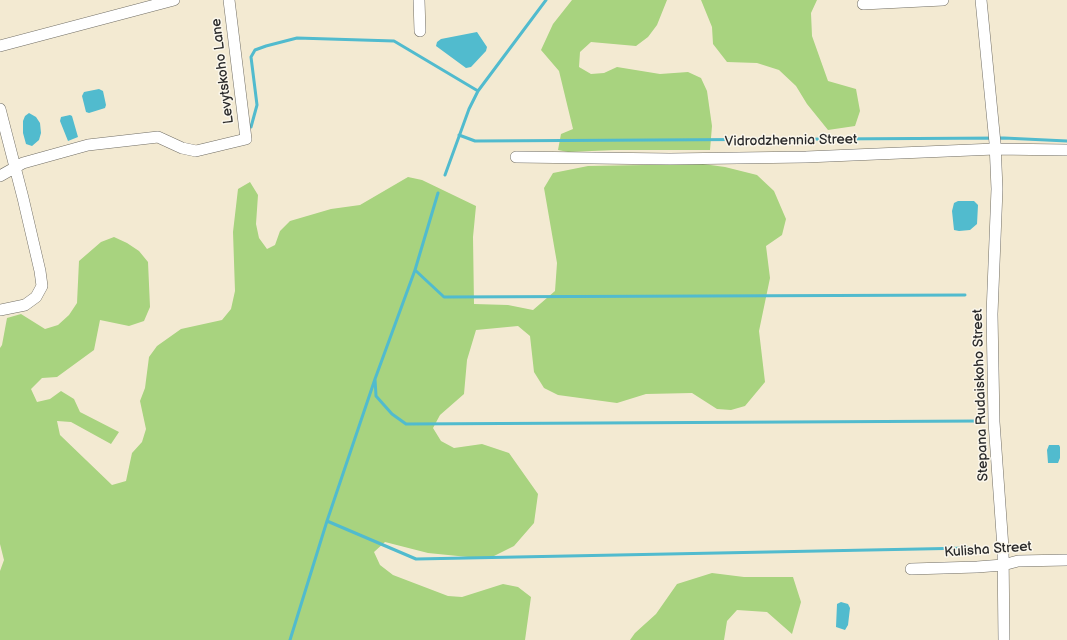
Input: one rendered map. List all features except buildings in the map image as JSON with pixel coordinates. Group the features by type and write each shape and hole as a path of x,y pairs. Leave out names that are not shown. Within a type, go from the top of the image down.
{"street":[{"path":"0,46 174,0"},
{"name":"Levytskoho Lane","path":"15,167 23,163 88,145 135,139 158,137 182,148 196,151 246,139 229,0"},
{"path":"419,0 420,31"},
{"path":"863,4 943,0"},
{"name":"Stepana Rudaiskoho Street","path":"981,0 995,142 997,189 992,314 994,422 1003,565 1004,640"},
{"path":"0,109 40,271 42,286 36,297 25,305 0,310"},
{"name":"Vidrodzhennia Street","path":"516,157 670,159 806,157 995,142 1067,150"},
{"path":"0,176 15,167"},
{"name":"Kulisha Street","path":"911,569 1003,565 1018,561 1067,560"}],"green space":[{"path":"572,0 667,0 657,25 648,37 636,46 591,42 580,52 579,67 591,74 604,73 617,67 660,74 688,72 701,78 707,91 712,126 710,150 615,150 568,152 558,150 561,134 573,129 559,71 541,50 553,24"},
{"path":"701,0 817,0 811,13 812,36 828,81 856,89 860,111 855,126 828,130 807,104 796,86 779,70 757,63 727,62 713,44 712,27"},
{"path":"703,164 725,167 757,175 774,191 786,219 782,235 766,246 770,278 759,331 765,382 745,406 731,410 717,409 692,393 646,394 617,403 558,395 544,388 534,372 530,336 518,326 476,330 467,360 464,394 440,415 433,428 441,441 454,448 482,444 509,453 538,494 534,523 514,546 488,559 428,553 385,542 374,552 380,565 393,575 448,596 462,597 503,584 518,587 531,597 525,640 0,640 0,571 4,560 0,544 0,348 2,345 7,318 21,314 45,329 58,325 69,315 77,303 79,261 101,242 114,237 139,251 148,262 150,307 144,321 129,326 100,320 94,350 57,377 42,378 31,389 37,402 50,399 61,391 74,399 80,412 119,432 111,444 71,422 57,421 60,435 112,485 126,481 132,453 142,442 146,429 140,401 145,388 149,357 157,346 181,329 222,320 231,309 235,291 233,232 238,189 250,182 258,195 256,224 259,238 267,249 275,245 280,231 290,221 331,209 360,205 408,177 422,180 476,206 473,237 474,304 508,305 533,310 555,291 557,263 544,188 553,173 588,166"},
{"path":"712,573 744,577 793,577 801,602 792,634 767,612 737,610 727,621 724,640 630,640 635,633 656,614 677,584"}],"water":[{"path":"477,32 487,47 486,51 471,67 466,68 436,46 437,42 441,39"},
{"path":"99,89 103,91 106,105 105,108 89,113 86,112 82,96 84,92"},
{"path":"29,113 36,117 40,123 41,133 39,140 32,146 26,144 23,133 23,121 25,116"},
{"path":"72,116 78,137 68,141 60,121 61,117"},
{"path":"958,201 974,201 978,205 977,224 970,230 954,230 952,211 954,203"},
{"path":"1049,445 1059,445 1060,447 1060,458 1058,463 1048,463 1047,450"},
{"path":"841,602 848,604 850,608 848,625 845,630 836,627 837,604"}],"waterway":[{"path":"445,175 469,109 478,91 546,0"},
{"path":"251,127 257,105 251,57 255,50 297,38 394,41 478,91"},
{"path":"459,135 475,141 1004,138 1067,141"},
{"path":"290,640 327,521 375,379 415,270 438,193"},
{"path":"415,270 444,297 965,295"},
{"path":"375,379 376,396 392,414 406,424 980,421"},
{"path":"327,521 416,559 970,548"}]}
